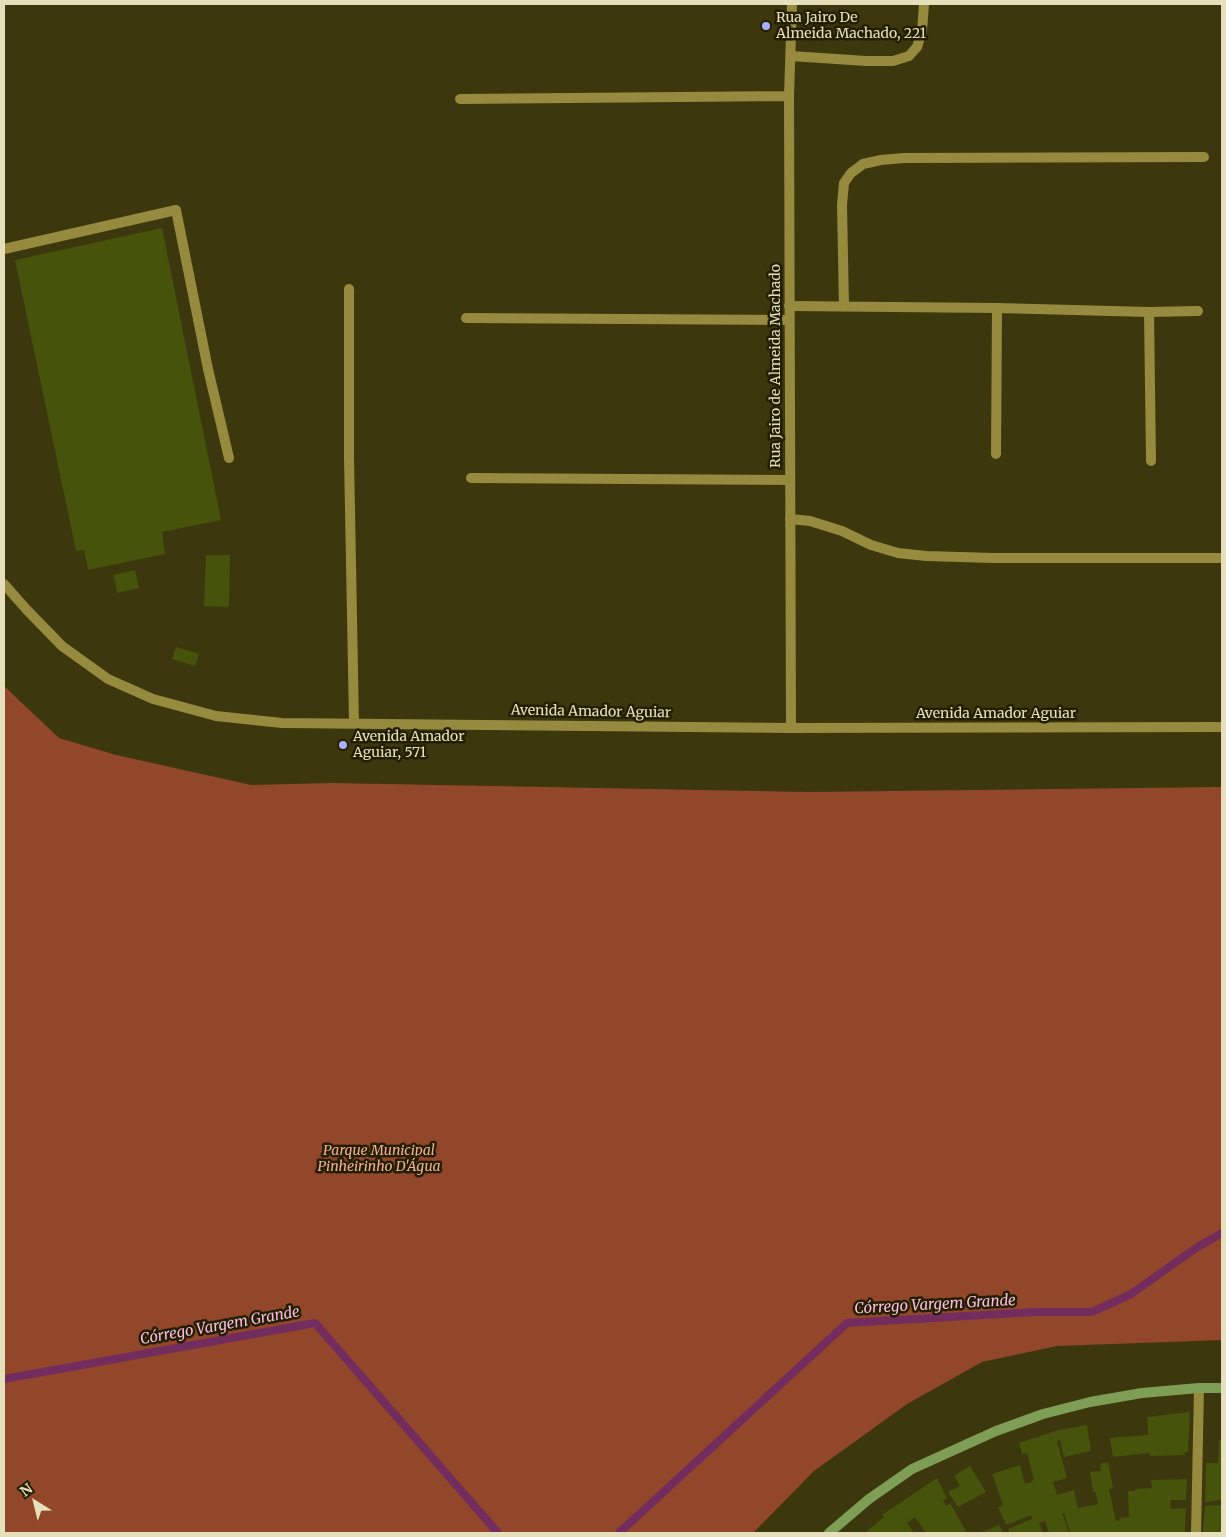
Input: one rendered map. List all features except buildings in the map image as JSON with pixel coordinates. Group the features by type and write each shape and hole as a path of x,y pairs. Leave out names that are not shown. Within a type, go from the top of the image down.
{"main road":[{"path":"829,1533 869,1499 912,1470 996,1431 1043,1414 1090,1402 1142,1393 1222,1388"}],"street":[{"name":"Rua Jairo de Almeida Machado","path":"790,728 789,96 792,4"},
{"path":"791,56 866,61 892,61 908,56 917,47 920,39 924,4"},
{"path":"460,99 789,96"},
{"path":"844,307 842,206 844,183 851,173 864,164 904,158 1204,157"},
{"path":"4,249 176,210 208,369 229,458"},
{"path":"349,289 349,447 354,723"},
{"path":"789,306 1150,312 1198,311"},
{"path":"996,454 997,308"},
{"path":"1150,312 1151,461"},
{"path":"466,318 789,320"},
{"path":"471,478 790,480"},
{"path":"790,519 810,520 842,531 870,545 898,553 926,556 993,558 1222,558"},
{"name":"Avenida Amador Aguiar","path":"4,584 62,646 108,679 153,699 216,716 282,722 790,728 1222,727"},
{"path":"1196,1533 1199,1388"}],"green space":[{"name":"Parque Municipal Pinheirinho D'Água","path":"4,686 59,738 116,755 251,785 332,783 809,792 1222,787 1222,1340 1057,1346 982,1362 907,1404 814,1471 753,1533 4,1533"}],"waterway":[{"name":"Córrego Vargem Grande","path":"619,1533 847,1323 1036,1312 1092,1312 1131,1294 1196,1248 1222,1233"},
{"name":"Córrego Vargem Grande","path":"4,1379 315,1323 498,1533"}],"place":[{"name":"Rua Jairo De Almeida Machado, 221","path":"766,26"},
{"name":"Avenida Amador Aguiar, 571","path":"343,745"}]}
